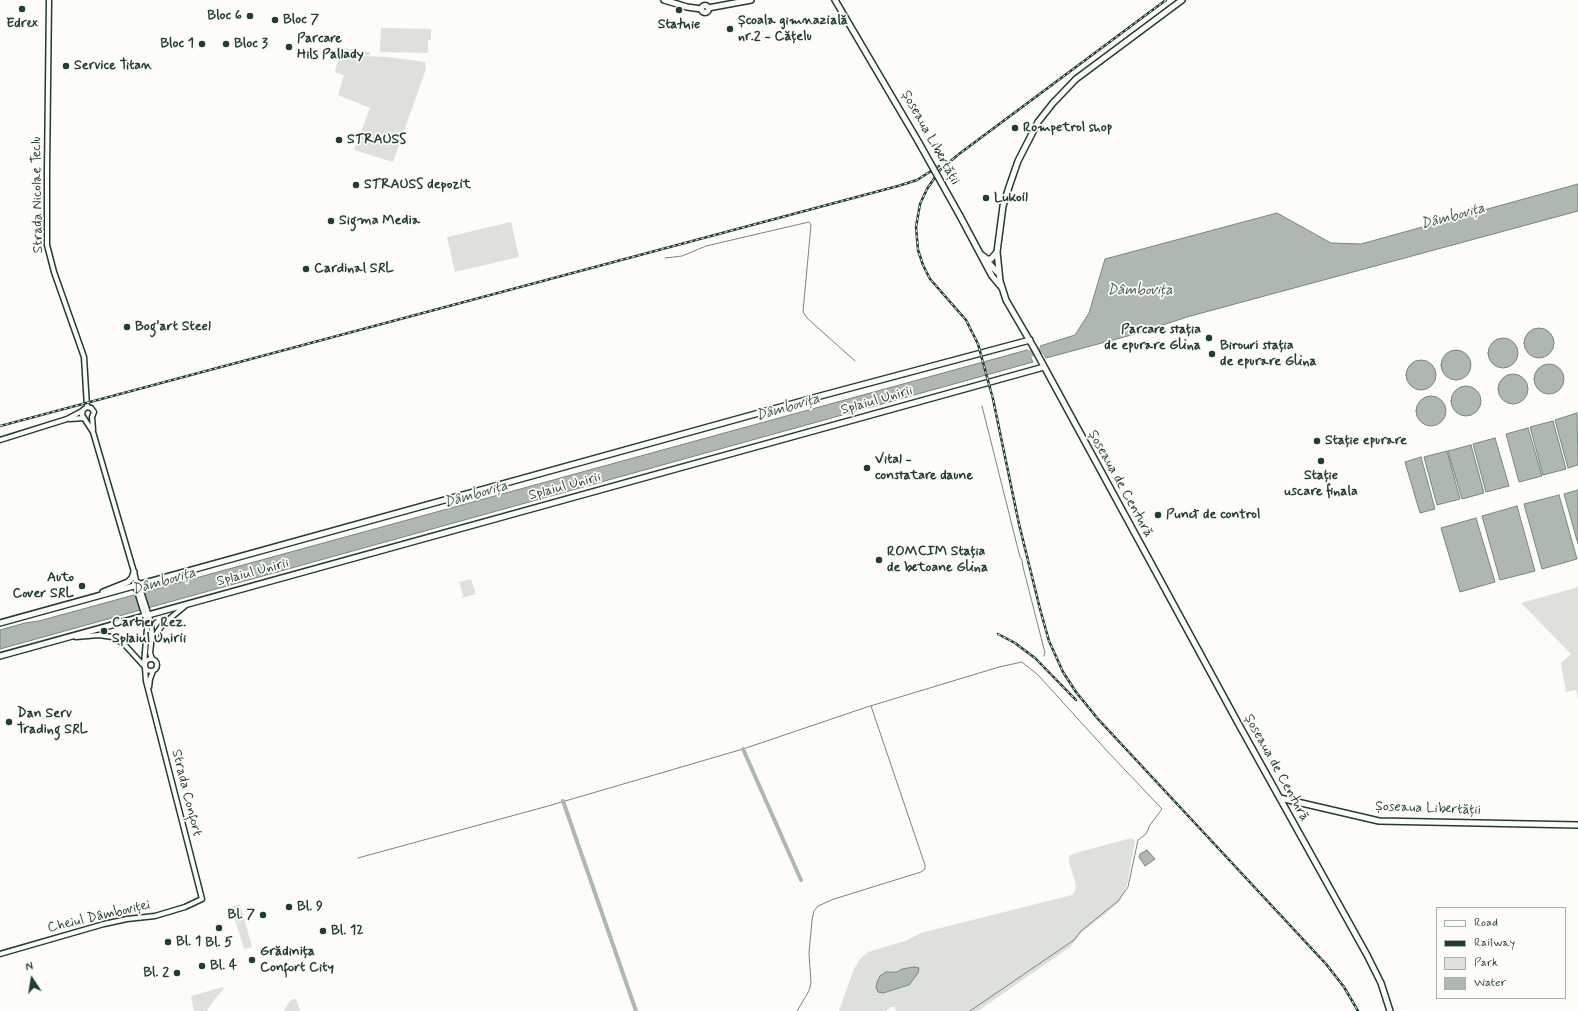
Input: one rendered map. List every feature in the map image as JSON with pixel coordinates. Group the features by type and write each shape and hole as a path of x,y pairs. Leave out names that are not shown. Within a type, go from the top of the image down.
{"main road":[{"path":"664,0 690,8 704,8 750,0"},
{"path":"702,0 704,8"},
{"name":"Șoseaua Libertății","path":"835,0 918,141 992,276 1002,288"},
{"name":"Șoseaua de Centură","path":"1182,0 1082,75 1060,94 1046,112 1028,139 1013,173 1001,218 997,252 999,274 1005,297 1369,959 1381,983 1390,1011"},
{"path":"980,252 999,274"},
{"path":"985,258 993,258 997,252"},
{"path":"1012,345 1019,341 1022,337 1022,326"},
{"name":"Splaiul Unirii","path":"0,623 1030,340"},
{"name":"Splaiul Unirii","path":"0,656 146,614 192,603 1044,367"},
{"path":"97,596 107,589 128,582 132,578 134,572"},
{"name":"Șoseaua Libertății","path":"1280,798 1360,818 1384,822 1578,825"}],"street":[{"name":"Strada Nicolae Teclu","path":"49,0 46,171 47,245 54,272 84,357 87,407 93,410 93,432 146,614"},
{"path":"0,440 67,419 87,407"},
{"name":"Strada Nicolae Teclu","path":"82,411 93,432"},
{"path":"67,419 92,417"},
{"path":"151,642 156,632 163,624 178,611 192,603"},
{"path":"60,639 94,635 112,637 124,644 148,671 153,671 156,669 157,665 155,660 152,659 150,653 151,627 146,614"},
{"name":"Strada Confort","path":"146,614 147,629 145,676 202,899"},
{"path":"145,666 148,659 152,659"},
{"name":"Strada Confort","path":"149,693 149,681 153,671"},
{"name":"Cheiul Dâmboviței","path":"0,954 104,924 126,919 155,916 185,907 202,899"}],"green space":[{"path":"381,28 431,29 431,40 428,40 428,53 380,52"},
{"path":"343,48 370,52 370,55 342,53"},
{"path":"339,55 388,57 425,62 426,69 393,162 354,150 370,108 338,95 344,75 335,72"},
{"path":"511,222 519,257 455,272 447,237"},
{"path":"471,579 476,594 462,598 463,595 459,582"},
{"path":"1578,587 1578,698 1576,690 1566,692 1561,663 1571,654 1521,603"},
{"path":"1132,838 1135,841 1127,885 1120,901 1082,932 1070,947 978,1011 896,1011 895,1007 891,1007 886,1011 839,1011 854,969 860,959 868,952 905,941 921,933 1072,895 1075,891 1076,885 1069,862 1069,856","holes":["914,967 905,987 883,993 889,971 897,972 902,969"]},
{"path":"240,904 252,947 244,949 231,907"},
{"path":"223,987 224,989 207,1011 194,1011 191,996"},
{"path":"296,999 300,1011 284,1011 291,1000"}],"water":[{"name":"Dâmbovița","path":"1578,184 1578,211 1187,317 1139,333 1046,358 1040,346 1075,335 1089,313 1105,259 1277,213 1331,243 1361,244"},
{"path":"1539,328 1550,332 1554,343 1550,354 1539,358 1528,354 1524,343 1528,332"},
{"path":"1503,338 1514,342 1518,353 1514,364 1503,368 1492,364 1488,353 1492,342"},
{"path":"1027,350 1033,362 0,649 0,630 39,621"},
{"path":"1456,350 1467,354 1471,365 1467,376 1456,380 1445,376 1441,365 1445,354"},
{"path":"1421,360 1432,364 1436,375 1432,386 1421,390 1410,386 1406,375 1410,364"},
{"path":"1549,364 1560,368 1564,379 1560,390 1549,394 1538,390 1534,379 1538,368"},
{"path":"1513,374 1524,378 1528,389 1524,400 1513,404 1502,400 1498,389 1502,378"},
{"path":"1466,386 1477,390 1481,401 1477,412 1466,416 1455,412 1451,401 1455,390"},
{"path":"1431,396 1442,400 1446,411 1442,422 1431,426 1420,422 1416,411 1420,400"},
{"path":"1577,413 1578,465 1568,468 1555,420"},
{"path":"1553,421 1566,469 1543,475 1530,427"},
{"path":"1528,428 1542,476 1519,482 1506,434"},
{"path":"1495,438 1509,486 1486,492 1473,444"},
{"path":"1471,445 1484,493 1462,499 1448,451"},
{"path":"1447,451 1460,499 1437,505 1424,457"},
{"path":"1421,457 1435,509 1420,513 1405,462"},
{"path":"1578,490 1578,544 1564,494"},
{"path":"1559,495 1577,559 1542,569 1524,504"},
{"path":"1517,506 1535,571 1500,580 1482,516"},
{"path":"1476,518 1495,582 1460,592 1441,528"},
{"path":"1147,850 1155,859 1145,866 1139,857 1140,854"},
{"path":"914,967 919,968 918,973 909,985 883,993 878,992 876,987 880,976 886,972 897,972 902,969"}],"waterway":[{"path":"665,258 682,256 706,246 809,222 811,225 803,312 807,318 855,361"},
{"name":"Dâmbovița","path":"1021,356 1050,348"},
{"path":"982,406 1022,560 1045,653 1044,656"},
{"path":"358,858 548,806 743,749 867,707 999,667 1022,662 1038,675 1162,809 1150,825 1146,834 1138,840 1128,887 1118,901 1081,931 1074,940 970,1011"},
{"path":"797,1011 809,991 811,983 809,953 812,920 814,911 818,906 834,899 921,872 925,869 925,865 871,706"},
{"path":"743,749 801,880"},
{"path":"563,801 636,1011"}],"railway":[{"path":"1166,0 959,154 940,170 927,189 920,204 916,227 918,250 930,279 966,320 978,344 993,399 1019,524 1040,609 1049,641 1063,672 1076,692 1098,719 1326,964 1344,987 1358,1011"},
{"path":"0,426 898,186 917,180 939,166"},
{"path":"998,634 1015,643 1035,658 1076,700"}],"place":[{"name":"Edrex","path":"22,9"},
{"name":"Statuie","path":"679,10"},
{"name":"Bloc 6","path":"250,16"},
{"name":"Bloc 7","path":"275,20"},
{"name":"Școala gimnazială nr.2 - Cățelu","path":"730,29"},
{"name":"Bloc 1","path":"202,44"},
{"name":"Bloc 3","path":"226,44"},
{"name":"Parcare Hils Pallady","path":"289,47"},
{"name":"Service Titan","path":"66,66"},
{"name":"Rompetrol shop","path":"1015,128"},
{"name":"STRAUSS","path":"339,140"},
{"name":"STRAUSS depozit","path":"356,185"},
{"name":"Lukoil","path":"986,198"},
{"name":"Sigma Media","path":"331,221"},
{"name":"Cardinal SRL","path":"306,269"},
{"name":"Bog'art Steel","path":"127,327"},
{"name":"Parcare stația de epurare Glina","path":"1209,338"},
{"name":"Birouri stația de epurare Glina","path":"1212,354"},
{"name":"Stație epurare","path":"1317,441"},
{"name":"Stație uscare finala","path":"1321,461"},
{"name":"Vital - constatare daune","path":"867,468"},
{"name":"Punct de control","path":"1158,515"},
{"name":"ROMCIM Stația de betoane Glina","path":"879,560"},
{"name":"Auto Cover SRL","path":"82,586"},
{"name":"Cartier Rez. Splaiul Unirii","path":"104,631"},
{"name":"Dan Serv Trading SRL","path":"9,722"},
{"name":"Bl. 9","path":"289,907"},
{"name":"Bl. 7","path":"263,915"},
{"name":"Bl. 5","path":"219,928"},
{"name":"Bl. 12","path":"323,931"},
{"name":"Bl. 1","path":"168,942"},
{"name":"Grădinița Confort City","path":"252,960"},
{"name":"Bl. 4","path":"202,966"},
{"name":"Bl. 2","path":"177,973"}]}
